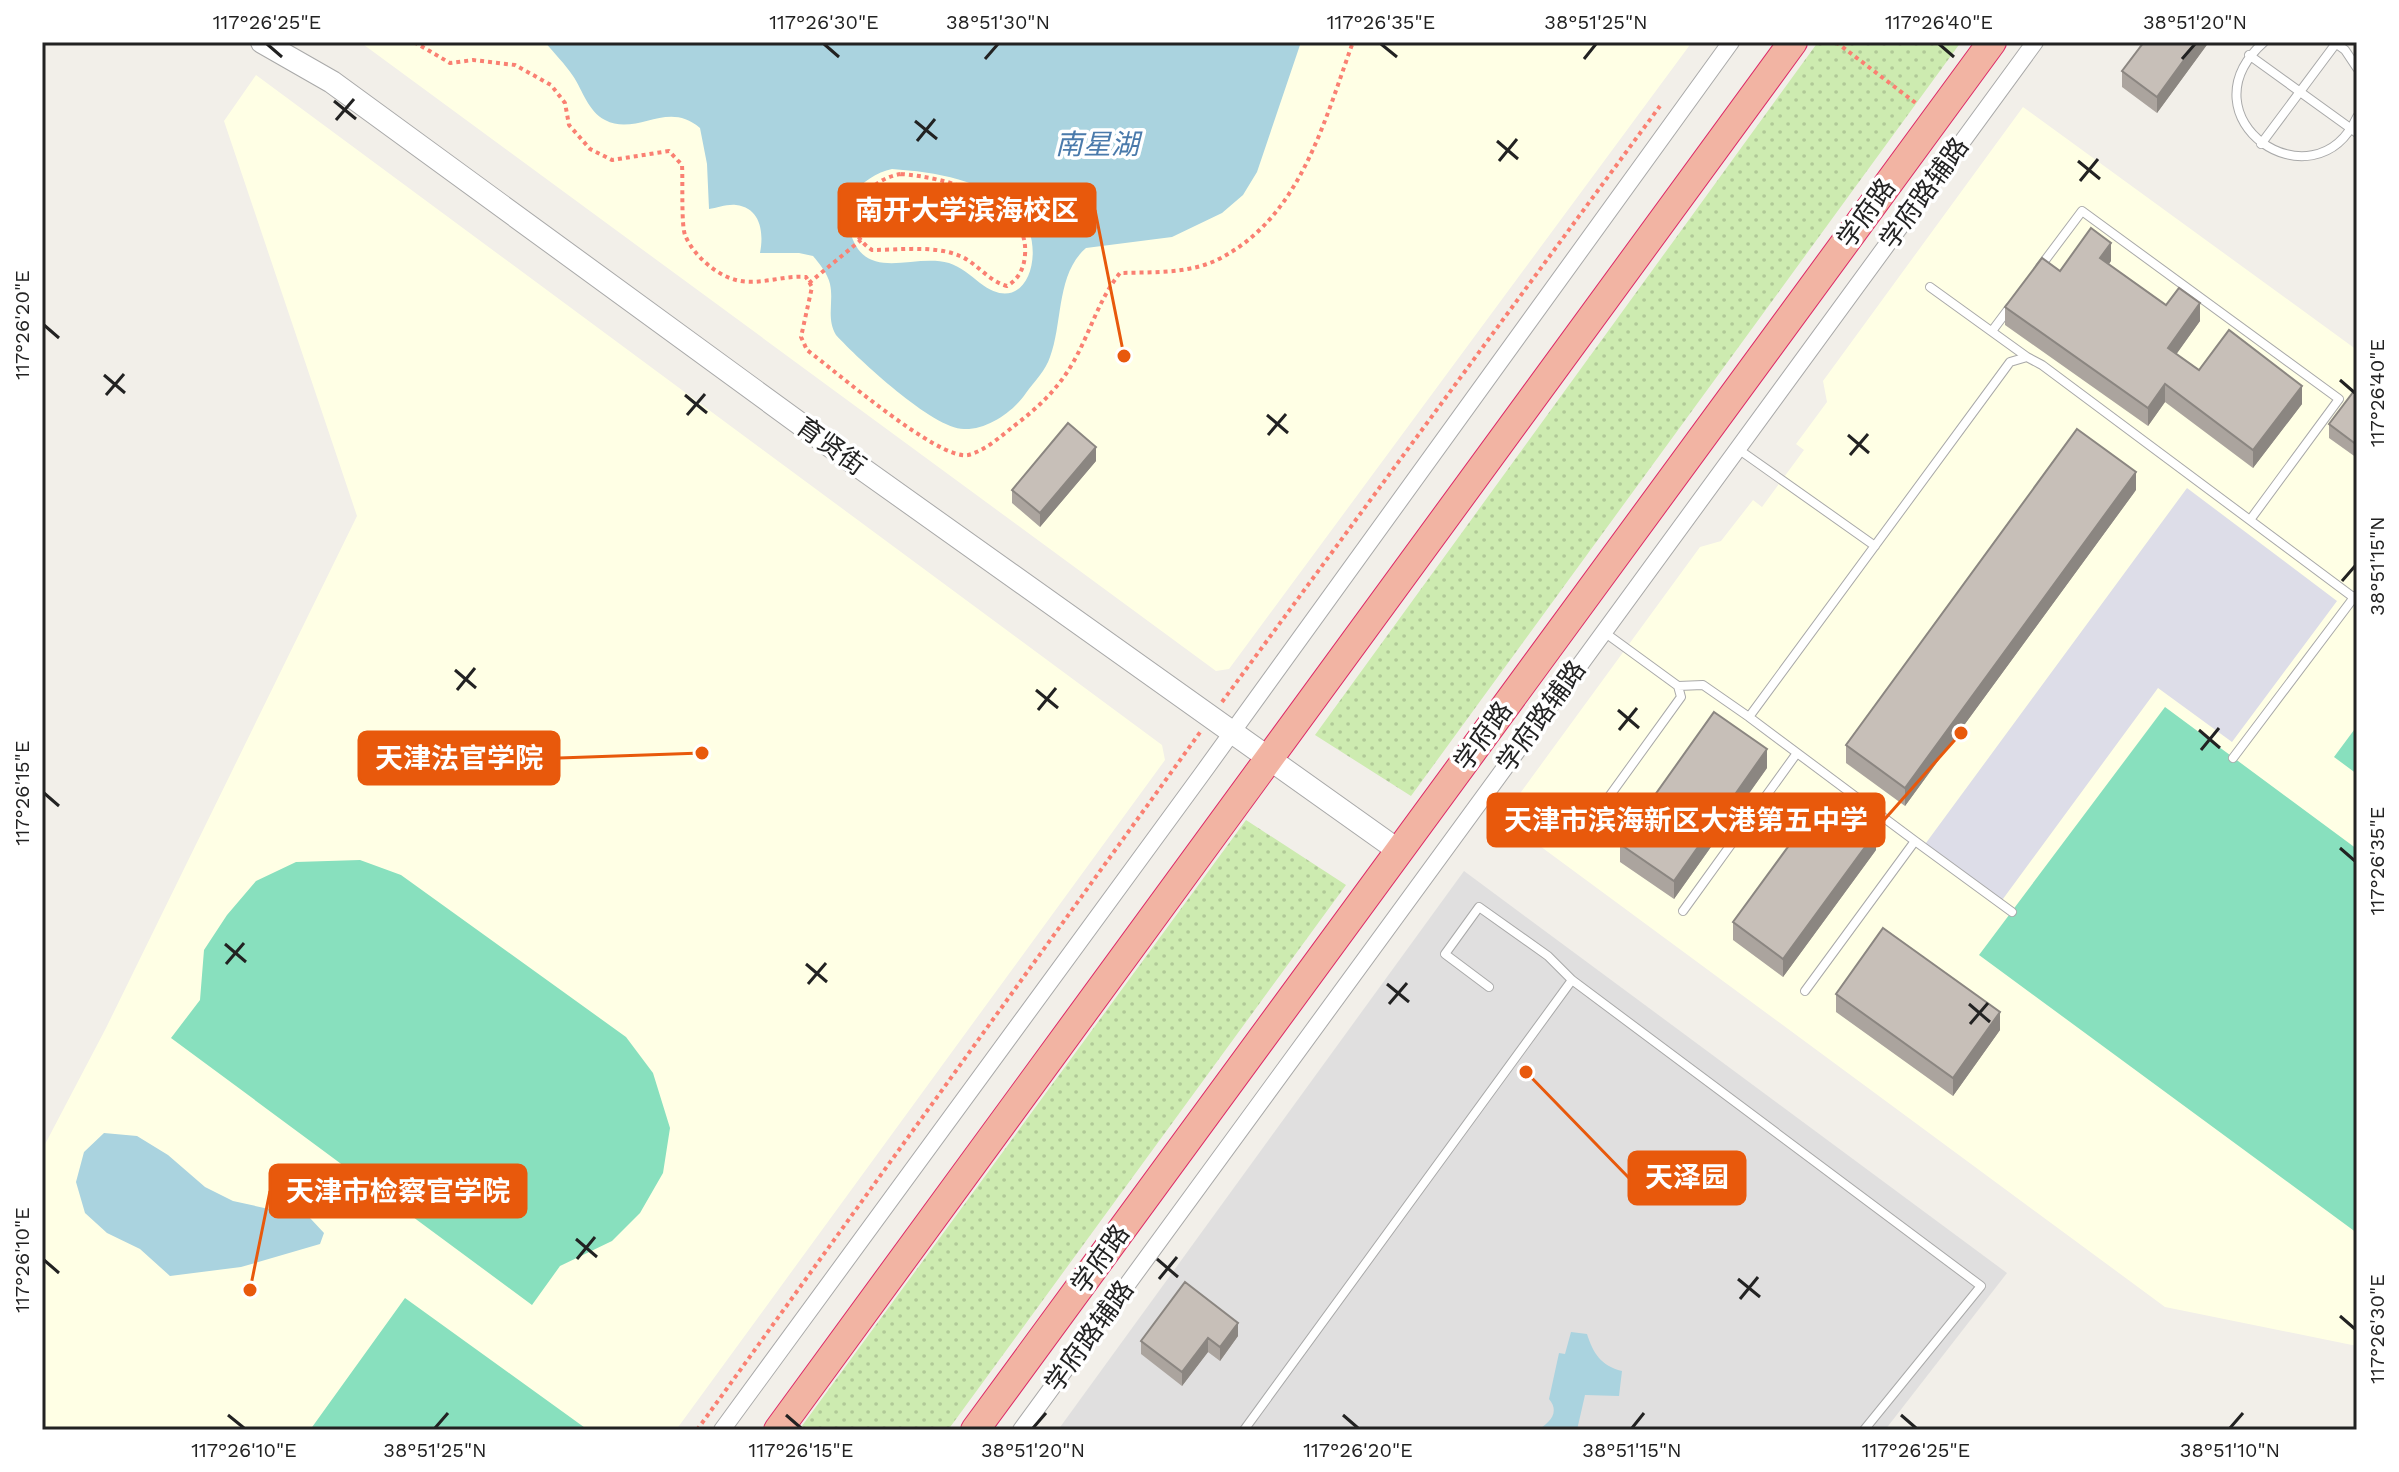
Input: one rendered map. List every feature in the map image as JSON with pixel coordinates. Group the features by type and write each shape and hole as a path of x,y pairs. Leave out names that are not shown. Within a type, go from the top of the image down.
{"highway":[{"path":"778,1430 1793,42"},
{"name":"学府路","path":"975,1430 1992,42"}],"street":[{"name":"育贤街","path":"262,42 332,82 827,444 1399,851"},
{"path":"722,1430 1731,42"},
{"name":"学府路辅路","path":"1021,1430 2035,42"}],"lane":[{"path":"2264,42 2249,55 2240,73 2236,92 2239,112 2247,130 2261,144 2279,153 2299,157 2318,154 2354,131 2357,117"},
{"path":"2261,144 2336,42 2357,68"},
{"path":"2249,55 2354,131"},
{"path":"2037,271 2082,211 2339,399 2250,520"},
{"path":"1930,287 2042,365 2356,597 2233,758"},
{"path":"1992,331 2019,295"},
{"path":"1749,717 2010,362 2027,357"},
{"path":"1737,448 1875,546"},
{"path":"1577,841 1681,697 1678,686 1603,631"},
{"path":"1678,686 1703,685 2012,912"},
{"path":"1683,911 1797,753"},
{"path":"1805,991 1915,841"},
{"path":"1489,987 1445,954 1479,907 1548,956 1572,980 1981,1286 1864,1430"},
{"path":"1244,1430 1572,980"}],"path":[{"path":"414,42 450,63 473,60 515,65 551,85 565,103 569,125 590,149 612,160 669,151 682,165 685,234 706,265 736,280 806,277 812,287 801,337 807,350 925,440 952,454 968,455 992,444 1045,403 1075,360 1105,291 1120,273 1178,271 1216,261 1252,238 1292,192 1315,148 1353,42"},
{"path":"1836,42 1936,118"},
{"path":"916,175 983,193 1018,225 1026,252 1020,273 1007,286 993,280 960,256 939,251 872,250 859,241 855,214 858,203 874,183 888,176 916,175"},
{"path":"811,281 859,241"}],"shaded area":[{"path":"360,42 1692,42 1229,669 1216,671"},
{"path":"256,75 1162,745 1165,760 676,1430 42,1430 42,1150 106,1028 357,516 224,121"},
{"path":"2023,107 2357,350 2357,1346 2165,1307 1502,818 1700,547 1721,541 1753,500 1762,507 1804,450 1796,444 1827,402 1823,381"},
{"path":"2187,488 2337,601 2232,742 2158,688 2000,903 1923,847"},
{"path":"1464,871 2007,1273 1885,1430 1058,1430"}],"green space":[{"path":"1818,42 1961,42 1411,796 1315,735"},
{"path":"2165,707 2357,849 2357,1233 1979,955"},
{"path":"2357,726 2357,774 2334,757"},
{"path":"1246,820 1346,885 948,1430 799,1430"},
{"path":"360,860 401,875 626,1037 653,1073 670,1128 663,1173 640,1213 612,1241 560,1266 532,1305 171,1038 200,1000 204,950 227,915 256,881 296,862"},
{"path":"405,1298 588,1430 310,1430"}],"water":[{"name":"南星湖","path":"545,42 1301,42 1257,172 1243,195 1222,213 1172,237 1086,248 1076,259 1065,285 1054,344 1043,371 1007,413 991,423 964,429 934,418 916,406 836,335 831,322 829,280 813,256 760,253 761,230 751,211 736,205 709,209 707,164 700,128 676,117 629,124 605,120 590,106 573,76","holes":["892,169 942,175 975,185 1004,200 1017,211 1027,225 1032,241 1033,258 1022,286 1011,293 997,292 949,263 891,263 866,257 857,247 849,227 848,209 853,196 870,178"]},
{"path":"104,1133 137,1136 168,1155 205,1187 233,1201 310,1218 324,1233 320,1244 241,1267 170,1276 140,1249 107,1233 85,1213 76,1182 84,1152"},
{"path":"1571,1332 1587,1334 1599,1358 1622,1371 1619,1396 1585,1395 1577,1430 1537,1430 1549,1421 1553,1413 1549,1399 1559,1353 1565,1354"}],"building":[{"path":"2144,42 2197,42 2157,97 2122,71"},
{"path":"2091,228 2111,243 2100,258 2166,305 2179,288 2200,303 2168,348 2199,370 2229,330 2302,386 2253,450 2165,384 2148,408 2005,307 2042,258 2060,271"},
{"path":"2357,387 2357,445 2329,424"},
{"path":"1068,423 1096,447 1040,513 1012,490"},
{"path":"2077,429 2136,472 1905,788 1846,745"},
{"path":"1714,712 1767,749 1674,881 1620,844"},
{"path":"1826,795 1876,832 1783,959 1733,922"},
{"path":"1883,928 2000,1012 1953,1078 1836,994"},
{"path":"1185,1282 1238,1323 1220,1347 1208,1338 1182,1372 1141,1341"}],"place":[{"name":"南开大学滨海校区","path":"1124,356"},
{"name":"天津市滨海新区大港第五中学","path":"1961,733"},
{"name":"天津法官学院","path":"702,753"},
{"name":"天泽园","path":"1526,1072"},
{"name":"天津市检察官学院","path":"250,1290"}]}
